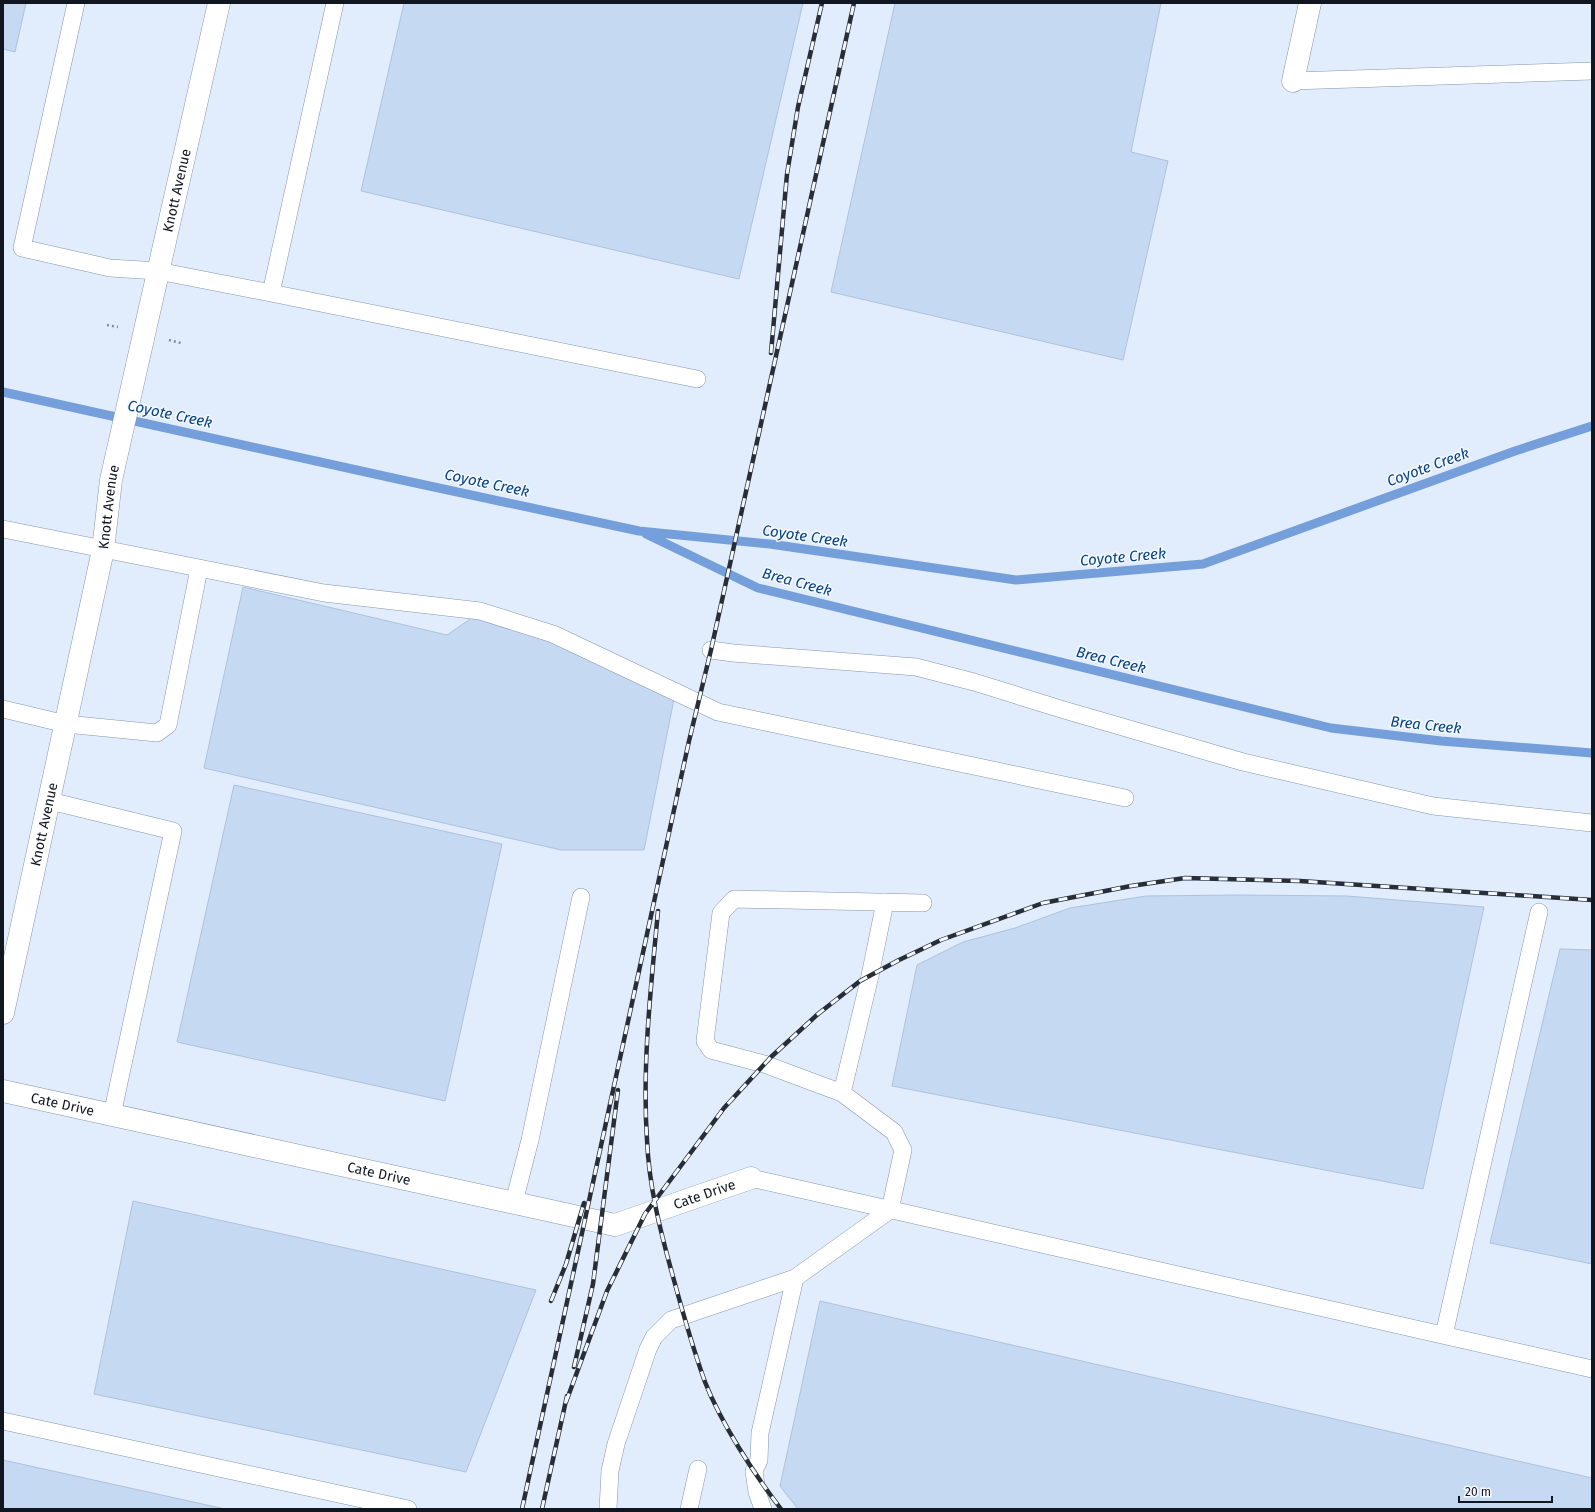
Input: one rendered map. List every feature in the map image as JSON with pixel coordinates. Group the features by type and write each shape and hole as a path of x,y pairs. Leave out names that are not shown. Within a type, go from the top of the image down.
{"street":[{"name":"Knott Avenue","path":"3,1013 103,550 111,480 138,355 219,3"},
{"path":"1293,80 1310,3"},
{"name":"Cate Drive","path":"3,1091 615,1225 751,1178"}],"lane":[{"path":"76,3 22,248 110,268 158,271 697,379"},
{"path":"271,293 334,3"},
{"path":"1293,80 1592,71"},
{"path":"3,529 324,593 480,611 553,634 718,712 1124,798"},
{"path":"3,709 66,724 157,733 168,725 199,569"},
{"path":"711,650 916,667 974,682 1243,762 1433,806 1592,823"},
{"path":"50,801 173,831 112,1115"},
{"path":"514,1202 530,1140 581,897"},
{"path":"608,1509 610,1471 616,1444 648,1349 659,1332 671,1320 795,1278 890,1210 903,1150 894,1132 842,1093 764,1064 711,1050 705,1041 721,913 734,899 923,903"},
{"path":"842,1093 870,976 885,902"},
{"path":"1444,1335 1539,912"},
{"path":"751,1178 1592,1369"},
{"path":"763,1509 757,1492 754,1471 759,1460 760,1433 795,1278"},
{"path":"3,1421 408,1509"},
{"path":"689,1509 698,1469"}],"building":[{"path":"3,3 26,3 15,52 3,49"},
{"path":"404,3 803,3 739,279 361,191"},
{"path":"895,3 1161,3 1131,152 1168,161 1123,360 831,292"},
{"path":"243,587 447,635 473,617 549,640 674,699 644,850 561,850 204,768"},
{"path":"234,785 502,844 445,1101 177,1042"},
{"path":"1146,896 1347,896 1484,907 1423,1189 892,1086 917,965 963,942 1015,928 1070,908"},
{"path":"1560,949 1592,950 1592,1264 1490,1243"},
{"path":"133,1201 536,1290 466,1472 94,1394"},
{"path":"820,1301 1592,1478 1592,1509 798,1509 780,1486"},
{"path":"3,1460 225,1509 3,1509"}],"waterway":[{"name":"Coyote Creek","path":"3,392 639,531 770,544 1016,580 1203,564 1515,451 1592,426"},
{"name":"Brea Creek","path":"646,534 758,588 1331,728 1441,741 1592,753"}],"railway":[{"path":"771,353 787,174 798,107 822,3"},
{"path":"522,1509 689,741 711,650 854,3"},
{"path":"566,1402 607,1291 645,1214 724,1108 771,1057 818,1014 860,981 899,960 941,940 1043,903 1131,886 1185,878 1300,881 1592,900"},
{"path":"658,911 646,1054 648,1157 656,1208 663,1241 683,1314 705,1382 720,1414 739,1448 781,1509"},
{"path":"574,1367 593,1284 618,1090"},
{"path":"551,1301 566,1264 584,1203"},
{"path":"542,1509 567,1396"}]}
